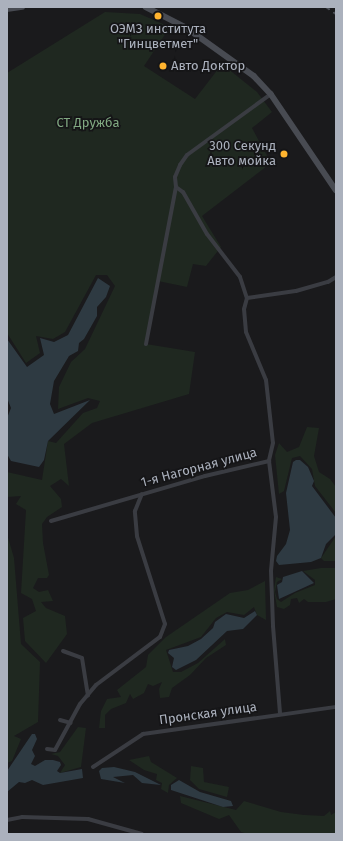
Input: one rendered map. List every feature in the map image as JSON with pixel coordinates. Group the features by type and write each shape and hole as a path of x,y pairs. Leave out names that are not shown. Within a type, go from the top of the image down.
{"street":[{"path":"7,9 22,7"},
{"path":"146,7 187,28 254,76 271,94 336,190"},
{"path":"146,344 176,186 175,177 187,155 271,94"},
{"path":"176,186 183,192 207,234 240,277 247,298 244,309 246,332 266,380 273,443 269,461"},
{"path":"247,298 296,291 328,282 336,277"},
{"name":"1-я Нагорная улица","path":"51,521 142,494 269,461 276,517 271,571 273,626 280,714"},
{"path":"47,749 55,750 96,685 160,637 165,624 137,536 135,511 142,494"},
{"path":"63,651 82,658 88,696"},
{"name":"Пронская улица","path":"93,767 142,734 336,707"},
{"path":"60,720 71,723"},
{"path":"7,820 88,819 142,834"}],"green space":[{"name":"СТ Дружба","path":"105,12 140,14 170,27 144,66 195,99 222,64 257,92 272,112 252,128 271,163 202,216 221,247 206,266 193,264 187,287 158,281 146,344 195,352 189,394 92,423 64,444 69,486 61,479 50,486 61,499 62,507 47,517 42,524 43,543 49,575 47,578 38,578 33,588 39,592 48,590 53,601 41,602 46,608 65,616 67,634 46,663 25,641 23,618 36,611 32,599 21,593 26,510 16,504 21,496 7,497 7,472 42,480 48,441 56,443 83,413 97,408 100,401 88,398 58,409 59,387 71,362 85,349 115,286 107,275 96,275 65,332 53,339 36,336 40,353 26,363 7,333 7,73"},
{"path":"307,427 319,428 314,456 319,472 330,479 336,487 336,513 315,486 312,469 300,456 292,458 284,491 279,494 275,455 279,443 287,452 299,447"},
{"path":"7,534 14,558 21,644 40,662 38,722 14,736 21,739 12,761 7,763"},
{"path":"336,536 336,561 324,561 321,558"},
{"path":"321,568 336,568 336,599 326,602 308,602 304,599 299,603 297,598 291,599 290,605 284,609 277,607 274,590 276,577 282,579 277,582 275,592 277,599 281,602 295,593 315,585 315,580 303,571"},
{"path":"265,581 266,620 257,615 254,607 244,615 227,612 216,618 201,637 166,650 173,672 181,672 198,663 225,639 226,645 206,658 190,675 172,688 169,697 160,698 159,689 162,682 153,686 148,684 144,693 133,699 130,694 126,703 111,709 105,715 105,728 99,728 101,711 107,699 121,697 117,690 146,667 148,655 166,637 230,593 248,590"},
{"path":"78,727 86,728 81,767 60,773 65,765 58,756 51,754 60,752"},
{"path":"149,756 151,762 177,778 169,785 168,793 161,789 162,783 156,780 157,774 144,770 129,760"},
{"path":"191,766 203,768 204,782 229,787 227,797 199,789 190,780"},
{"path":"180,796 236,810 244,801 281,812 304,815 324,816 330,811 331,815 336,812 336,834 248,834 241,832 229,815 219,819 181,803"}],"shaded area":[{"path":"98,278 110,286 106,297 97,307 97,316 84,339 79,343 78,351 69,356 54,381 50,404 54,414 90,400 48,441 44,460 39,467 11,461 7,454 7,418 11,408 7,398 7,339 27,367 44,355 40,338 54,342 68,335"},
{"path":"300,460 308,467 314,481 312,486 336,518 336,534 326,544 321,558 311,562 279,565 276,561 277,556 286,544 290,530 286,493 293,462"},
{"path":"302,571 314,583 279,599 277,585 282,582 283,577"},
{"path":"255,611 257,615 243,629 227,631 196,660 176,670 172,667 174,658 168,653 169,650 188,646 201,639 213,628 215,622 226,614 244,618"},
{"path":"32,734 35,734 37,739 32,750 35,756 31,764 35,766 45,760 53,760 60,762 61,765 57,771 60,773 82,769 83,778 43,785 32,780 25,783 19,782 7,792 7,771"},
{"path":"114,767 135,772 161,785 142,783 133,775 113,777 125,783 101,779 99,771 102,768"},
{"path":"179,780 200,792 231,801 233,806 223,807 171,790 171,785"}],"railway":[{"path":"326,7 336,14"}],"place":[{"name":"ОЭМЗ института \"Гинцветмет\"","path":"158,16"},
{"name":"Авто Доктор","path":"163,66"},
{"name":"300 Секунд Авто мойка","path":"284,154"}]}
